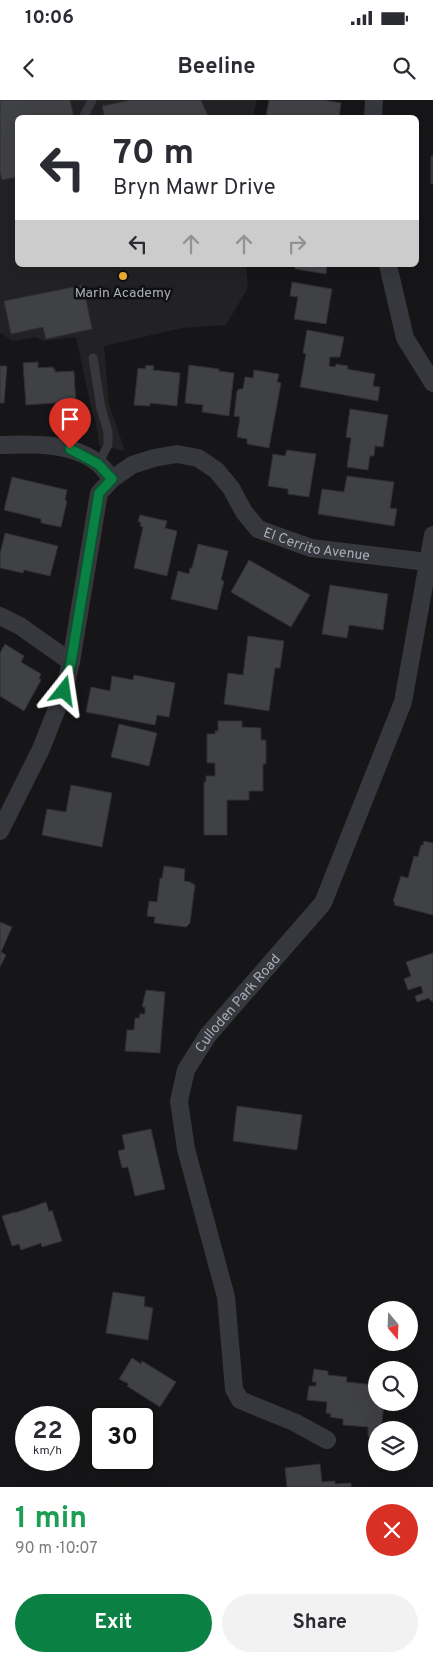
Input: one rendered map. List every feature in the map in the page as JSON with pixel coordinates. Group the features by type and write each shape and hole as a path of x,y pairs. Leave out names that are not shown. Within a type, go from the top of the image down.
{"street":[{"path":"373,115 374,100"},
{"path":"388,267 405,338 433,383"},
{"path":"0,445 33,444 70,449 98,464 112,479"},
{"name":"El Cerrito Avenue","path":"0,831 41,749 64,691 71,662 99,493 112,479 132,465 154,458 177,454 198,458 216,470 231,488 244,512 258,529 311,548 428,562"},
{"name":"Culloden Park Road","path":"327,1440 294,1422 240,1400 234,1389 226,1297 186,1149 179,1102 186,1070 208,1035 323,903 403,702 433,536"},
{"path":"0,616 20,626 71,662"}],"lane":[{"path":"85,115 92,100"},
{"path":"93,358 101,408 108,432 108,445 98,464"}],"shaded area":[{"name":"Marin Academy","path":"0,100 257,100 253,115 15,115 15,267 246,267 248,288 226,325 182,328 104,346 109,404 125,451 99,445 96,422 76,337 44,341 36,337 13,341 0,333"}],"building":[{"path":"0,100 70,100 73,115 15,115 15,178 2,180 0,172"},
{"path":"131,100 201,100 208,115 104,115 102,106"},
{"path":"269,100 323,100 341,103 339,115 266,115"},
{"path":"431,156 433,156 433,184 431,184"},
{"path":"295,267 327,267 326,274 295,269"},
{"path":"292,282 332,289 326,324 294,319 298,297 290,296"},
{"path":"83,285 92,329 46,339 43,327 11,334 4,301"},
{"path":"307,330 344,337 340,357 330,357 329,366 335,367 336,364 348,366 347,369 375,374 373,386 380,387 378,401 300,387 306,354 303,353"},
{"path":"38,362 38,368 53,367 55,372 74,371 76,406 56,407 56,403 26,405 23,363"},
{"path":"146,365 154,366 153,370 180,373 177,406 150,403 150,406 134,405 138,368 145,369"},
{"path":"189,365 234,373 229,416 202,412 203,405 185,403"},
{"path":"0,366 7,366 4,403 0,403"},
{"path":"254,370 279,374 277,382 281,383 269,448 247,444 247,439 237,437 240,417 234,416 237,391 243,389 245,377 253,378"},
{"path":"350,409 388,415 383,447 375,446 374,456 370,456 368,470 347,467 351,438 346,437"},
{"path":"287,450 316,454 309,497 288,494 288,489 268,486 273,454 285,456"},
{"path":"347,476 394,482 390,508 397,509 394,526 318,514 322,489 344,492"},
{"path":"12,477 67,490 65,500 67,501 61,527 41,523 41,519 4,510"},
{"path":"140,515 167,521 165,528 177,531 167,576 134,568 143,527 140,526 141,522 138,522"},
{"path":"5,533 58,546 50,576 24,570 23,573 0,568 0,554"},
{"path":"198,544 228,551 221,580 224,581 217,610 171,599 178,571 189,574"},
{"path":"249,560 310,595 291,627 231,592"},
{"path":"330,585 388,594 383,630 349,625 347,638 322,634"},
{"path":"248,636 284,641 280,668 275,668 269,711 224,704 228,673 243,675"},
{"path":"5,644 24,656 21,662 41,674 39,679 41,680 24,711 0,696 0,653"},
{"path":"134,675 175,683 169,717 157,715 155,725 86,712 91,687 110,691 112,676 133,680"},
{"path":"218,721 242,721 242,727 261,728 261,740 266,740 266,764 263,764 263,791 249,791 249,800 227,800 227,835 204,835 204,782 206,782 206,776 215,776 215,763 207,763 207,734 215,734 215,731 218,731"},
{"path":"119,724 157,733 149,766 111,757"},
{"path":"71,785 112,793 102,847 42,835 47,809 66,812"},
{"path":"424,841 433,843 433,915 394,905 395,902 393,901 401,876 408,878 414,856 418,857"},
{"path":"164,866 185,869 184,881 195,885 190,923 186,927 154,923 155,917 147,916 149,901 157,902 160,878 162,878"},
{"path":"0,922 12,927 1,952 6,955 0,967"},
{"path":"433,953 433,1001 429,998 417,1002 415,996 423,993 421,986 408,990 404,979 411,976 406,962"},
{"path":"146,990 165,992 160,1053 125,1051 127,1030 134,1030 135,1018 139,1018 140,1014 145,1014 145,1007 142,1007"},
{"path":"237,1106 302,1115 297,1150 233,1141"},
{"path":"151,1129 165,1189 135,1196 128,1167 122,1168 118,1151 125,1149 122,1135"},
{"path":"46,1202 49,1212 52,1210 62,1241 42,1247 41,1243 21,1250 19,1244 12,1246 2,1216"},
{"path":"113,1292 145,1297 144,1306 153,1308 148,1340 106,1333"},
{"path":"132,1358 141,1364 142,1361 176,1382 160,1407 127,1386 129,1384 119,1379"},
{"path":"314,1369 328,1371 328,1375 347,1377 346,1382 368,1384 368,1411 383,1411 382,1421 368,1421 368,1427 343,1425 343,1419 330,1417 331,1414 326,1413 327,1402 307,1400 309,1386 316,1386 316,1382 312,1382"},
{"path":"320,1464 322,1482 335,1481 335,1484 351,1483 351,1487 287,1487 285,1468"}],"place":[{"name":"Marin Academy","path":"123,276"}],"route":[{"path":"64,691 71,662 99,493 112,479 98,464 70,449"}]}
